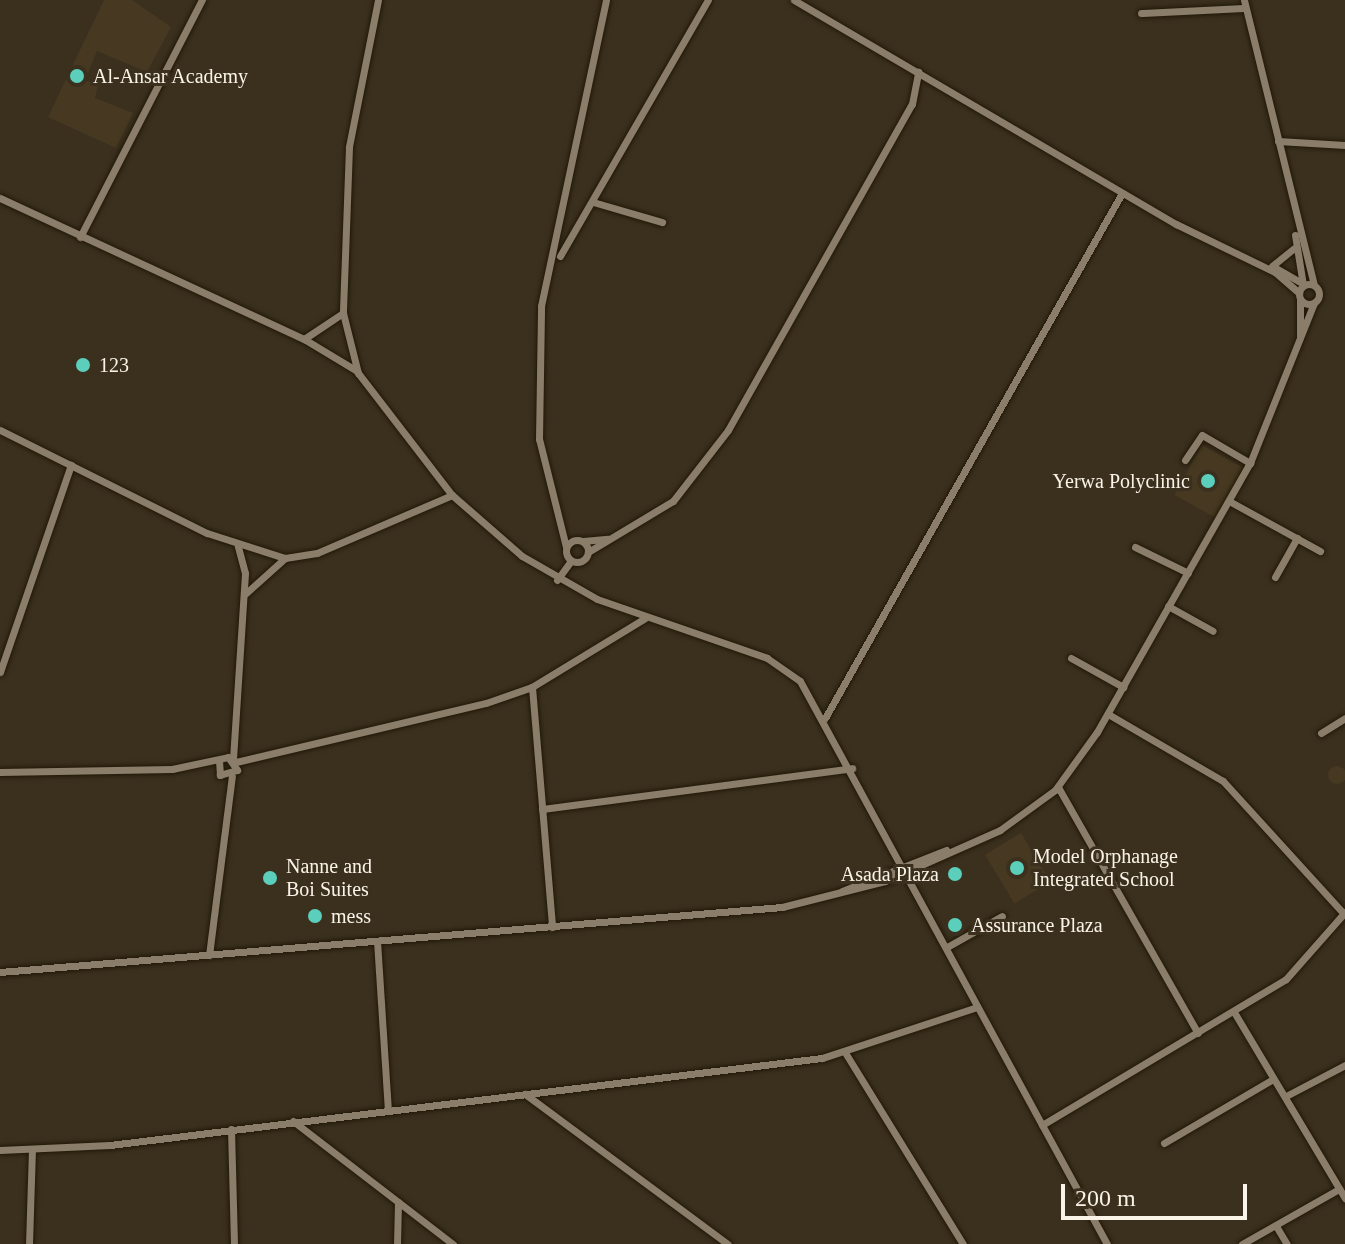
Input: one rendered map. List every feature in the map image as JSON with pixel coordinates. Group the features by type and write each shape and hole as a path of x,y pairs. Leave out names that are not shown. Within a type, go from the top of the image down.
{"street":[{"path":"80,237 202,0"},
{"path":"358,373 343,313 352,115 378,0"},
{"path":"571,561 542,462 535,393 541,306 556,262 606,0"},
{"path":"556,262 708,0"},
{"path":"794,0 1122,193 1260,266 1301,291 1314,303"},
{"path":"0,972 767,909 837,894 907,868 1036,806 1058,787 1108,714 1229,501 1250,463 1319,294 1295,229 1278,141 1244,4 1141,13"},
{"path":"918,72 920,89"},
{"path":"557,580 571,561 673,501 728,430 920,89 935,82"},
{"path":"1278,141 1345,145"},
{"path":"825,718 1122,193"},
{"path":"0,198 304,339 358,373 452,495 557,580 645,618 780,666 825,718 907,868 977,1007 1107,1244"},
{"path":"593,202 662,222"},
{"path":"1295,229 1301,291 1300,344"},
{"path":"1260,266 1286,261 1295,246"},
{"path":"1271,266 1298,277 1301,291"},
{"path":"1301,291 1314,284"},
{"path":"304,339 343,313"},
{"path":"0,430 238,546 285,558 317,553 452,495"},
{"path":"1185,460 1202,435 1250,463"},
{"path":"0,672 71,465"},
{"path":"1229,501 1320,551"},
{"path":"563,526 580,540 588,552"},
{"path":"1275,577 1297,538"},
{"path":"566,547 580,540 610,539"},
{"path":"224,796 235,767 231,737 244,596 238,546"},
{"path":"1135,547 1188,573"},
{"path":"244,596 285,558"},
{"path":"1168,606 1213,631"},
{"path":"0,772 235,767 532,687 645,618"},
{"path":"1071,658 1123,687"},
{"path":"532,687 552,927"},
{"path":"1042,1125 1286,979 1344,913 1223,781 1108,714"},
{"path":"1321,733 1345,718"},
{"path":"209,955 224,796 220,766 231,737"},
{"path":"220,766 235,767"},
{"path":"542,809 852,768"},
{"path":"1058,787 1198,1033"},
{"path":"947,947 1002,916"},
{"path":"377,941 388,1110"},
{"path":"0,1150 32,1150 231,1129 846,1054 977,1007"},
{"path":"1234,1012 1345,1198"},
{"path":"846,1054 963,1244"},
{"path":"1286,1096 1345,1065"},
{"path":"1164,1143 1273,1079"},
{"path":"525,1094 728,1244"},
{"path":"293,1121 453,1244"},
{"path":"231,1129 234,1244"},
{"path":"29,1244 32,1150"},
{"path":"1242,1244 1339,1189"},
{"path":"397,1244 398,1202"},
{"path":"1276,1226 1287,1244"}],"shaded area":[{"name":"Al-Ansar Academy","path":"104,0 132,0 171,27 147,72 97,51 85,80 98,85 95,98 133,113 116,148 48,117"},
{"name":"Yerwa Polyclinic","path":"1202,445 1243,468 1215,518 1174,495"},
{"path":"1333,766 1341,766 1346,775 1344,782 1333,784 1328,779 1328,771"},
{"name":"Model Orphanage Integrated School","path":"1021,833 1050,882 1014,903 985,855"}],"place":[{"name":"Al-Ansar Academy","path":"77,76"},
{"name":"123","path":"83,365"},
{"name":"Yerwa Polyclinic","path":"1208,481"},
{"name":"Model Orphanage Integrated School","path":"1017,868"},
{"name":"Asada Plaza","path":"955,874"},
{"name":"Nanne and Boi Suites","path":"270,878"},
{"name":"mess","path":"315,916"},
{"name":"Assurance Plaza","path":"955,925"}]}
